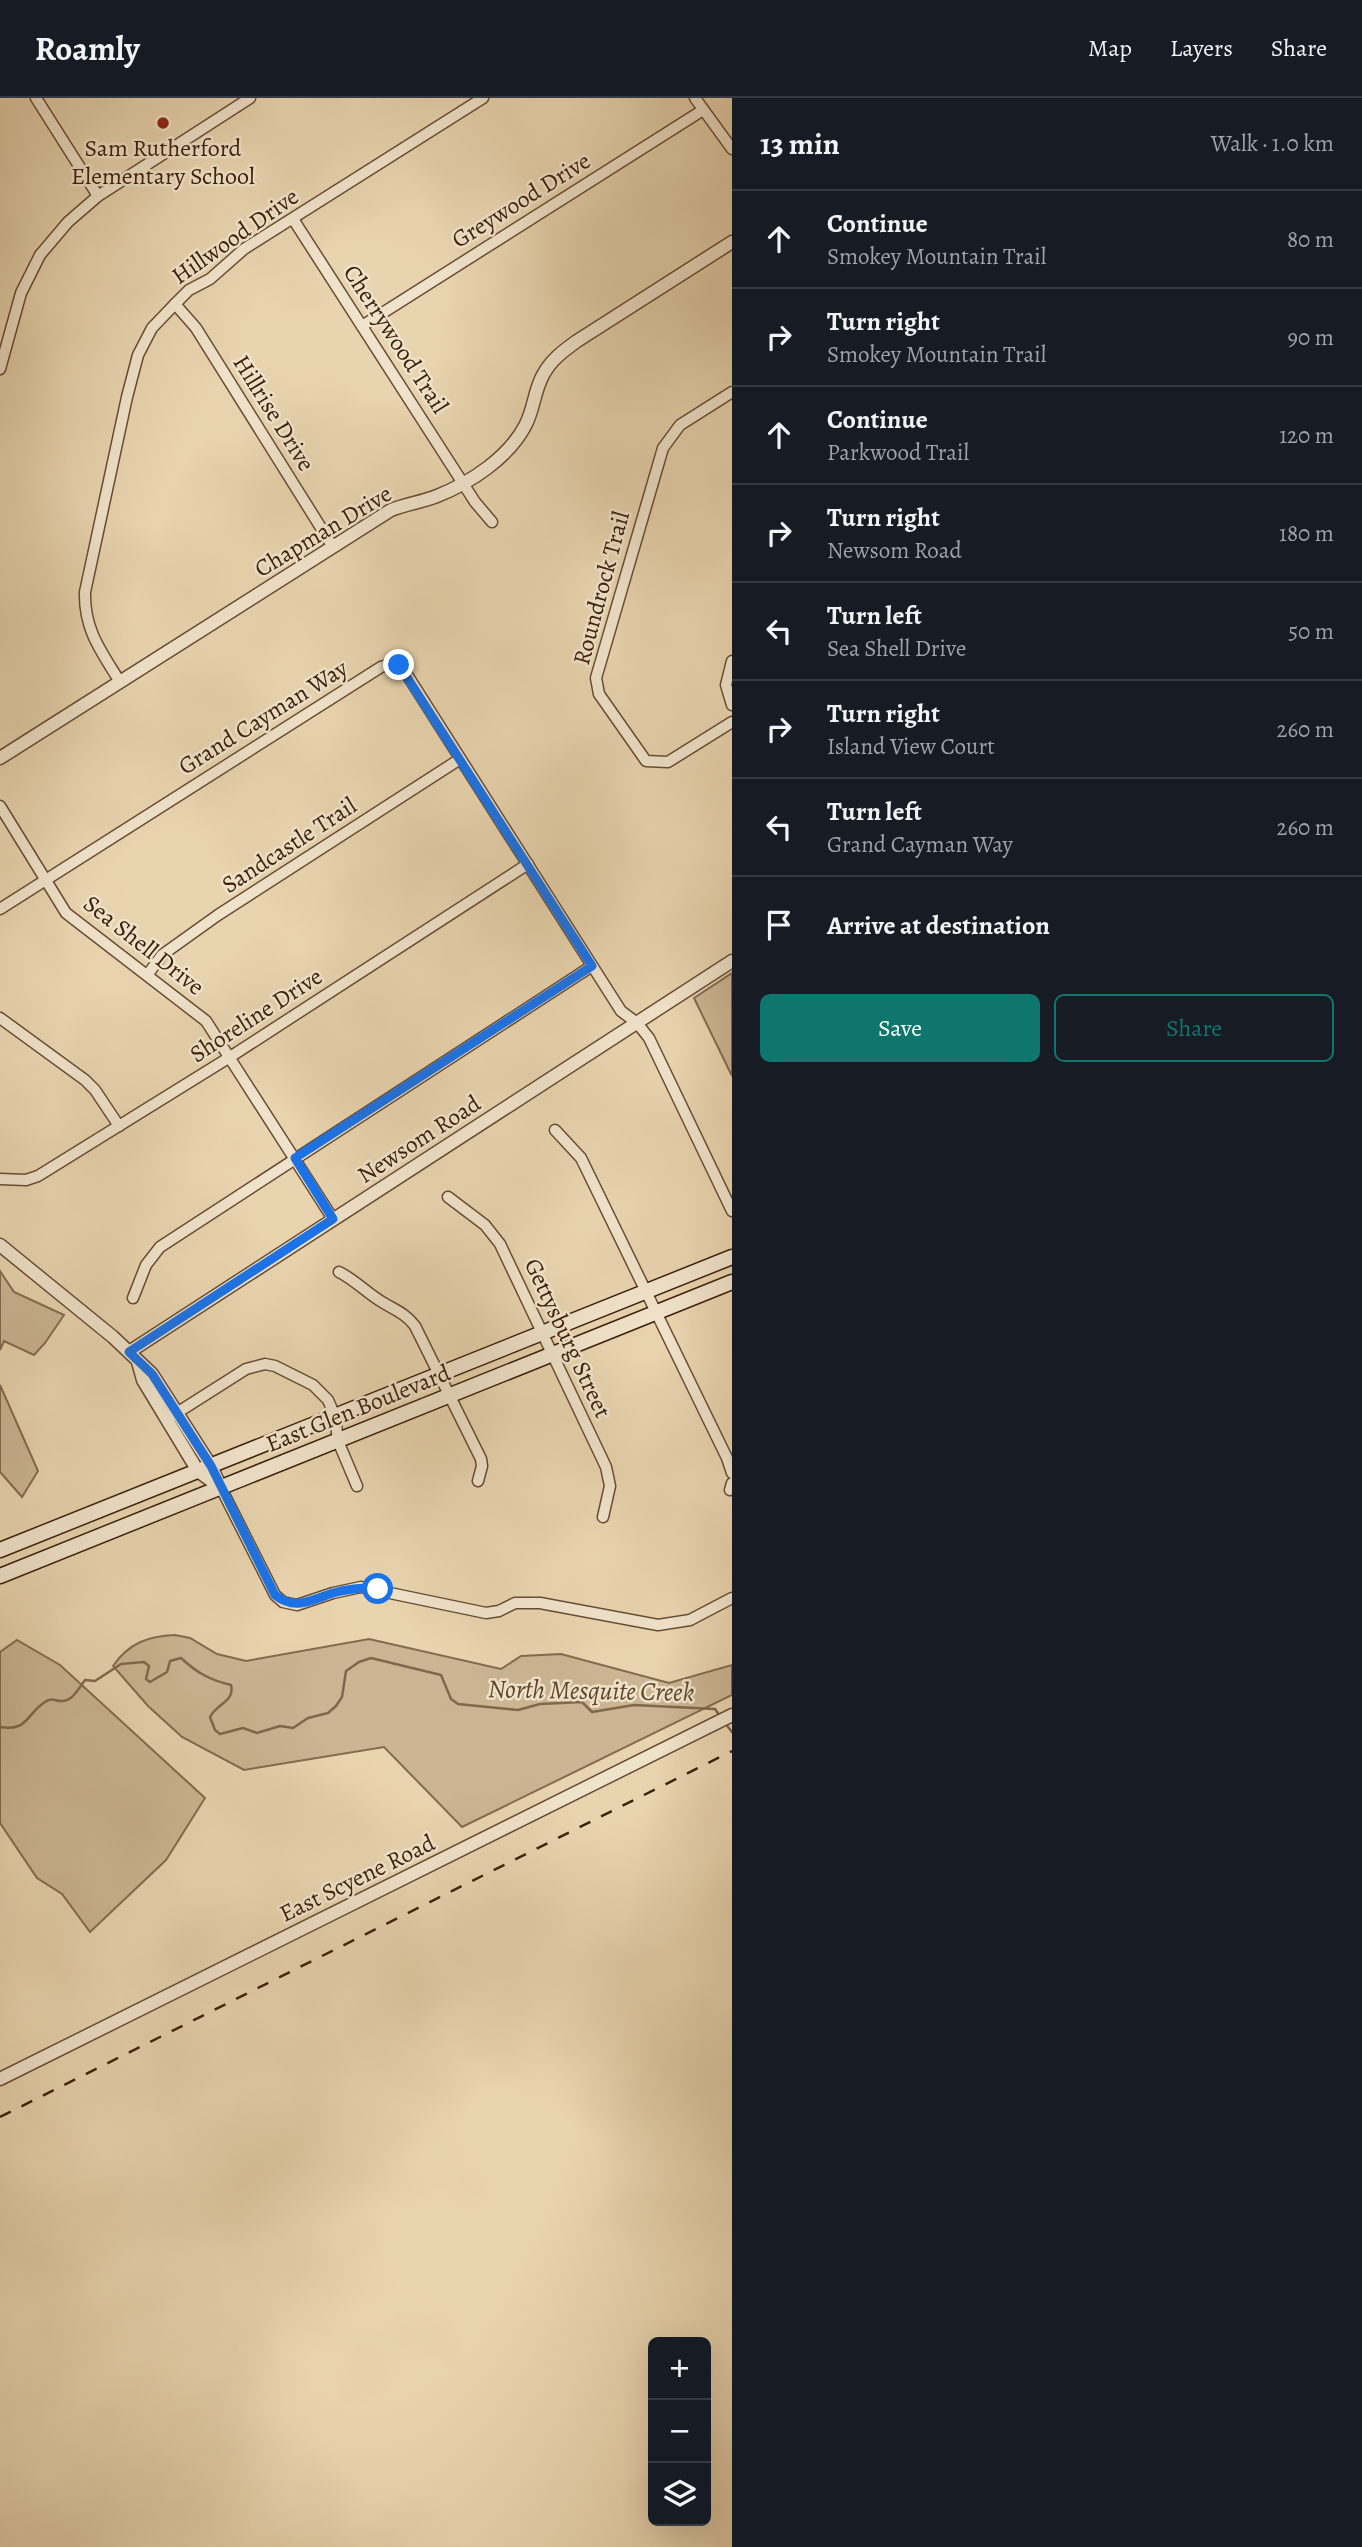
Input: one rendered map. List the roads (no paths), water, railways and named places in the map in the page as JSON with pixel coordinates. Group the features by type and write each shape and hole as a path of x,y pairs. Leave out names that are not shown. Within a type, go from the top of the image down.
{"main road":[{"name":"East Glen Boulevard","path":"5,1548 732,1257"},
{"name":"East Glen Boulevard","path":"0,1576 732,1282"}],"street":[{"path":"36,98 98,196"},
{"path":"0,369 21,293 40,255 68,222 98,196 250,98"},
{"name":"Hillwood Drive","path":"120,682 90,633 85,592 138,355 152,328 189,290 210,279 244,249 483,98"},
{"path":"695,98 732,149"},
{"name":"Greywood Drive","path":"362,326 703,110"},
{"name":"Cherrywood Trail","path":"293,219 475,502 492,522"},
{"name":"Chapman Drive","path":"0,758 391,510 440,495 483,471 508,451 524,428 542,376 554,358 732,242"},
{"name":"Hillrise Drive","path":"175,304 196,328 333,547"},
{"name":"Roundrock Trail","path":"732,392 680,425 663,448 597,678 599,694 646,761 668,762 732,722"},
{"path":"732,661 726,685 732,705"},
{"name":"Grand Cayman Way","path":"0,909 387,663 394,663 404,670 621,1011 636,1023 659,1056 732,1211"},
{"name":"Sandcastle Trail","path":"148,974 162,955 218,915 460,759"},
{"name":"Sea Shell Drive","path":"0,806 66,913 199,1014 230,1057 333,1219"},
{"name":"Shoreline Drive","path":"0,1179 31,1179 230,1057 528,864"},
{"name":"Newsom Road","path":"134,1357 333,1219 732,961"},
{"path":"133,1298 146,1265 160,1247 592,966"},
{"path":"0,1018 85,1080 119,1125"},
{"path":"555,1130 571,1144 581,1158 732,1473"},
{"name":"Gettysburg Street","path":"448,1197 493,1233 542,1333 606,1467 610,1486 603,1517"},
{"path":"0,1245 152,1374 172,1416 221,1488 275,1595 283,1602 297,1605 361,1587 486,1612 499,1611 515,1603 540,1603 657,1625 690,1620 732,1598"},
{"path":"339,1272 360,1284 381,1302 409,1317 415,1326 481,1459 478,1481"},
{"path":"172,1416 246,1368 265,1364 275,1366 318,1388 328,1400 335,1416 338,1441 358,1486"},
{"name":"East Scyene Road","path":"0,2079 732,1715"}],"waterway":[{"name":"North Mesquite Creek","path":"0,1727 9,1728 22,1724 45,1702 52,1699 65,1701 75,1694 85,1680 95,1681 121,1664 144,1662 149,1666 146,1679 150,1682 167,1672 170,1661 181,1658 204,1675 231,1685 232,1691 228,1699 210,1717 215,1730 220,1734 243,1728 257,1733 280,1726 293,1728 308,1718 328,1713 342,1697 346,1671 371,1658 441,1675 451,1699 458,1704 518,1710 540,1704 582,1702 592,1712 634,1705 715,1709 719,1715"},
{"name":"North Mesquite Creek","path":"725,1723 732,1732"}],"railway":[{"path":"0,2117 732,1751"}],"place":[{"name":"Sam Rutherford Elementary School","path":"163,123"}]}
